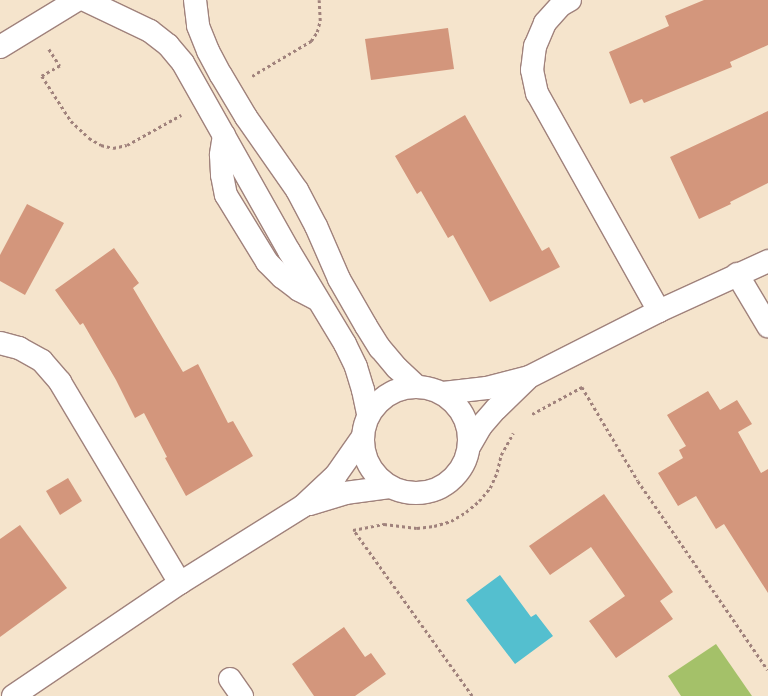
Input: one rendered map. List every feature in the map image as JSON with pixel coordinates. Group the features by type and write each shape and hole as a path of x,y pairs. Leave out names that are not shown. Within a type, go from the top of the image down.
{"street":[{"path":"0,47 77,0"},
{"path":"85,0 130,20 150,31 168,45 183,63 356,367 368,414"},
{"path":"195,0 200,32 208,51 229,89 250,124 296,190 316,226 339,278 366,326 380,348 397,368 416,386"},
{"path":"570,0 561,5 545,23 535,46 532,70 537,93 659,311"},
{"path":"443,393 487,388 529,377 659,311 768,261"},
{"path":"737,274 768,326"},
{"path":"0,344 19,348 42,361 60,382 180,583"},
{"path":"470,445 469,430 464,415 455,402 443,393 430,388 416,386 388,393 368,414 363,426 362,438 365,457 374,474 390,487 410,493 431,492 450,482 463,465 470,445 481,426 529,377"},
{"path":"13,696 180,583 303,506 336,475 362,438"},
{"path":"303,506 345,493 390,487"}],"path":[{"path":"229,89 311,41 317,32 320,21 319,0"},
{"path":"36,26 60,66 42,76 71,121 89,138 101,145 113,148 127,145 206,102"},
{"path":"529,416 582,387 638,481 768,670"},
{"path":"472,696 353,530 384,524 417,528 434,526 451,521 466,512 479,501 490,488 497,472 501,455 516,429"}],"green space":[{"path":"716,644 752,696 681,696 668,676"}],"water":[{"path":"500,575 531,617 536,614 553,636 515,664 466,600"}],"building":[{"path":"704,0 768,0 768,45 730,62 732,67 644,103 642,99 630,104 609,52 669,26 665,16"},
{"path":"448,28 454,69 371,80 365,39"},
{"path":"768,111 768,183 730,202 731,204 699,219 670,157"},
{"path":"465,115 542,251 549,247 560,267 490,302 453,235 448,238 421,191 417,194 395,156"},
{"path":"27,204 64,223 25,295 0,281 0,255"},
{"path":"114,248 139,283 133,288 183,372 198,364 228,423 233,421 253,456 186,496 165,458 167,457 144,413 135,418 116,380 83,323 80,325 55,290"},
{"path":"708,391 720,410 737,400 752,424 738,432 761,473 768,469 768,593 724,524 716,529 696,496 678,506 658,473 683,458 679,450 686,446 667,415"},
{"path":"68,478 82,501 60,515 46,491"},
{"path":"604,494 673,592 660,601 673,619 616,658 589,621 625,596 591,547 550,575 529,546"},
{"path":"20,525 67,588 0,637 0,539"},
{"path":"344,627 365,657 371,653 386,674 355,696 314,696 292,664"}]}
